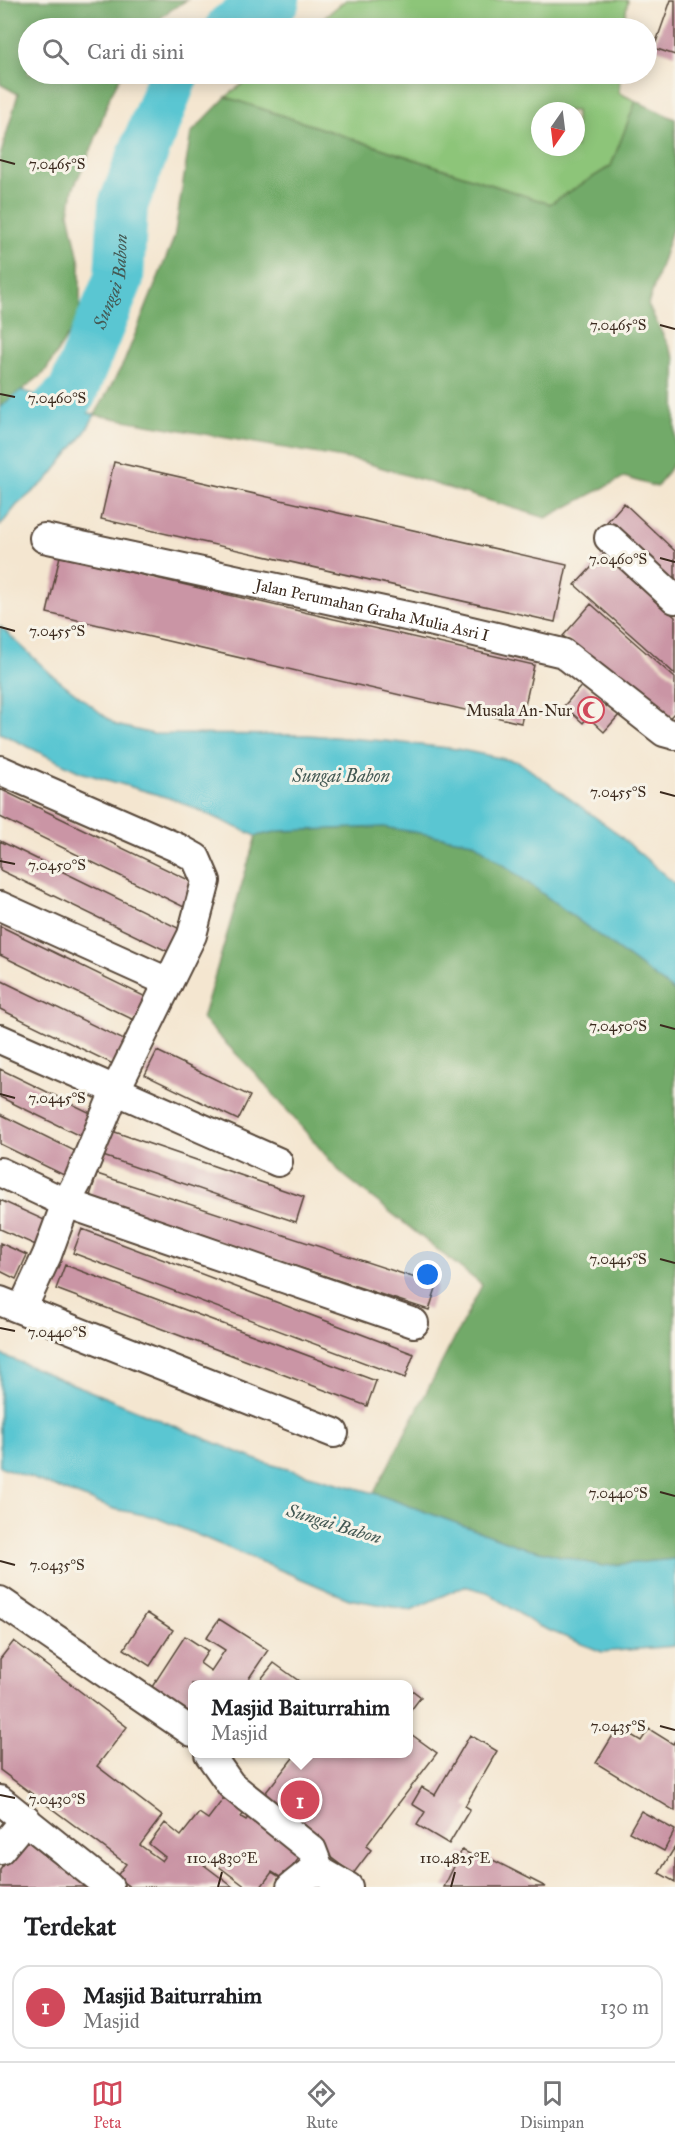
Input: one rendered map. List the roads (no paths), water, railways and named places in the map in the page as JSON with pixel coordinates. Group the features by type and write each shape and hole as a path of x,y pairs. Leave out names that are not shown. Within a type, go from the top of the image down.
{"street":[{"name":"Jalan Perumahan Graha Mulia Asri I","path":"44,538 425,620 563,653 664,732 675,735"},
{"path":"609,538 675,599"},
{"path":"0,770 146,833 196,858 206,881 192,935 115,1091 79,1179 66,1203 47,1255 11,1305 334,1432"},
{"path":"0,906 168,982"},
{"path":"0,1039 278,1162"},
{"path":"0,1172 66,1203 414,1323"},
{"path":"0,1601 188,1729"},
{"path":"212,1758 231,1785 312,1850 320,1871 348,1887"},
{"path":"0,1800 109,1887"},
{"path":"0,1850 26,1819"},
{"path":"291,1887 306,1875 320,1871"}],"water":[{"path":"21,390 95,415 84,434 48,479 17,505 0,526 0,407"},
{"path":"0,626 51,674 116,725 153,734 308,735 385,741 457,749 519,762 613,830 675,884 675,992 473,842 384,827 280,831 256,836 176,800 80,772 0,733"},
{"path":"0,1354 262,1462 374,1493 519,1546 602,1566 675,1559 675,1646 602,1652 536,1625 487,1592 464,1586 411,1610 349,1599 155,1517 114,1509 0,1466"}],"waterway":[{"name":"Sungai Babon","path":"246,18 275,0"},
{"name":"Sungai Babon","path":"0,462 72,393 119,278 123,205 170,84"}],"place":[{"name":"Musala An-Nur","path":"591,710"},
{"name":"Masjid Baiturrahim","path":"300,1800"}]}
